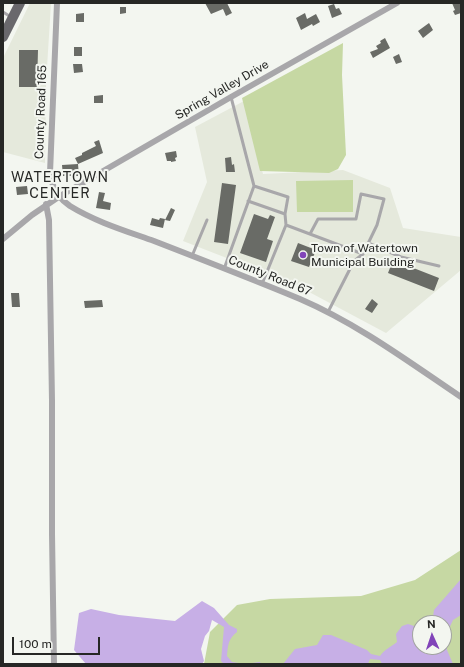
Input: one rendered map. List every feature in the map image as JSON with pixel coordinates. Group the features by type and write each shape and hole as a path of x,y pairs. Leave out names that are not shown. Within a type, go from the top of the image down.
{"main road":[{"path":"3,37 20,3"}],"street":[{"name":"County Road 165","path":"57,3 50,173 53,186 60,196"},
{"name":"Spring Valley Drive","path":"60,196 396,3"},
{"path":"3,239 46,204 60,196"},
{"name":"County Road 67","path":"60,196 69,205 97,220 192,256 302,300 327,312 383,344 461,397"},
{"path":"46,204 49,220 54,664"}],"lane":[{"path":"3,12 13,18"},
{"path":"224,269 254,186 231,97"},
{"path":"254,186 288,197 285,214 286,225 262,284"},
{"path":"310,234 318,219 356,219 361,194 384,200 377,225 363,254 354,261 327,312"},
{"path":"248,201 285,214"},
{"path":"192,256 206,220"},
{"path":"286,225 363,254"},
{"path":"368,243 401,257 439,266"}],"shaded area":[{"path":"30,3 51,3 46,84 45,163 3,152 3,58"},
{"path":"244,101 263,174 343,170 390,188 403,228 461,237 461,270 386,333 296,285 183,241 207,182 195,127"},
{"path":"461,579 461,615 452,622 452,615 433,615 434,610"},
{"path":"202,601 214,608 229,625 237,629 237,632 229,642 227,656 232,662 245,664 224,664 221,661 224,627 212,620 201,649 204,661 202,664 86,664 74,650 79,613 91,609 119,615 175,621"},
{"path":"408,624 412,625 412,655 449,655 453,664 382,664 380,660 370,659 368,664 283,664 295,649 317,645 323,635 331,635 367,650 371,654 380,656 397,642 396,634 402,626"},
{"path":"260,662 261,664 245,664"}],"green space":[{"path":"343,43 342,75 346,155 338,169 329,173 260,171 242,98"},
{"path":"353,180 353,212 297,212 296,181"},
{"path":"461,550 461,664 204,664 210,632 237,605 270,599 361,596 415,580"}],"building":[{"path":"205,3 227,3 232,13 226,16 223,9 211,14"},
{"path":"452,3 461,3 461,13 455,15 453,11 455,10"},
{"path":"334,4 336,9 339,8 342,14 332,18 328,6"},
{"path":"120,7 126,7 126,13 120,14"},
{"path":"84,13 84,22 76,22 76,14"},
{"path":"305,13 307,19 316,14 320,22 313,26 312,24 301,30 296,18"},
{"path":"429,23 433,30 423,38 418,31"},
{"path":"385,38 390,48 373,58 370,52 378,49 376,46"},
{"path":"74,47 82,47 82,56 74,56"},
{"path":"19,50 38,50 37,87 19,87"},
{"path":"399,54 402,62 396,64 393,57"},
{"path":"73,64 82,64 83,72 74,73"},
{"path":"103,95 103,103 94,103 94,96"},
{"path":"99,140 103,153 78,164 75,158 96,146 94,142"},
{"path":"176,151 176,161 167,161 165,153"},
{"path":"231,157 235,172 226,172 225,158"},
{"path":"78,164 79,176 63,176 62,165"},
{"path":"222,183 236,185 228,244 214,242"},
{"path":"27,186 28,194 17,195 16,187"},
{"path":"99,192 105,193 103,201 111,203 110,210 96,208"},
{"path":"171,208 175,210 170,221 165,220"},
{"path":"254,214 268,219 270,215 275,217 267,239 273,241 266,262 240,253"},
{"path":"152,218 159,220 160,218 165,219 163,228 150,225"},
{"name":"Town of Watertown Municipal Building","path":"298,243 316,250 309,267 291,261"},
{"path":"393,260 439,278 434,291 388,273"},
{"path":"11,293 19,293 20,307 12,307"},
{"path":"372,299 378,304 372,313 365,309"},
{"path":"102,300 103,307 85,308 84,301"}],"place":[{"name":"Town of Watertown Municipal Building","path":"303,255"}],"district":[{"name":"WATERTOWN CENTER","path":"60,186"}]}
